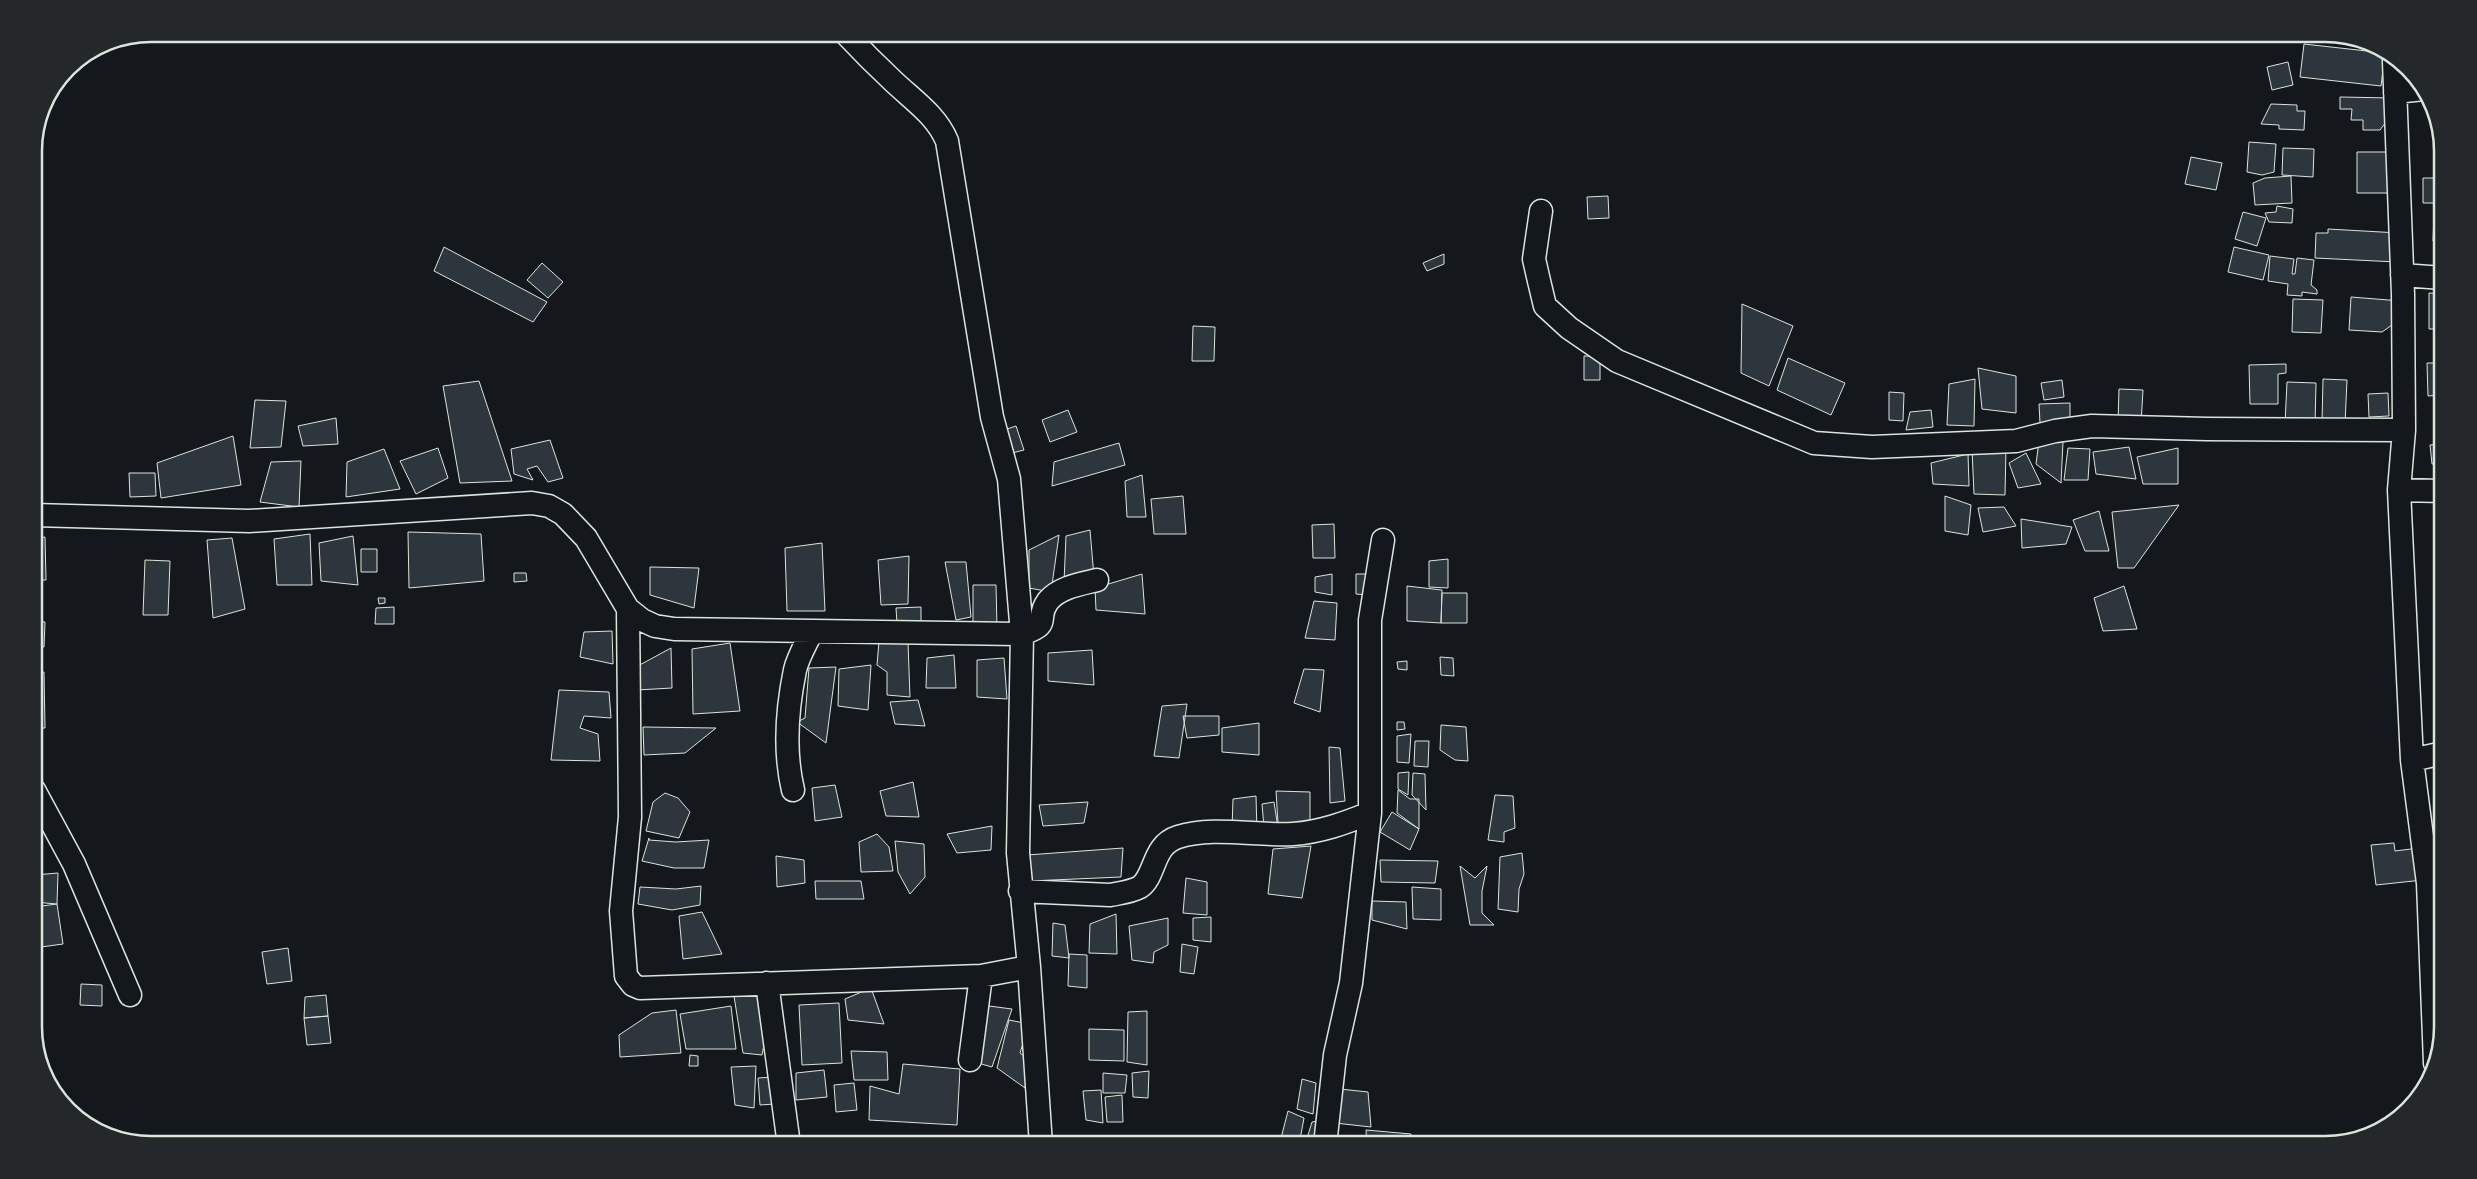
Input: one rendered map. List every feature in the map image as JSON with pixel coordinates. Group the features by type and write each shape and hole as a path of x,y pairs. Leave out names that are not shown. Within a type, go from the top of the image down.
{"street":[{"path":"854,43 893,82 931,115 942,128 947,141 992,417 1009,479 1022,634 1018,853 1020,891 1029,968 1040,1136"},
{"path":"2394,67 2402,275 2404,430 2399,490 2412,760 2434,870"},
{"path":"2395,92 2415,90"},
{"path":"1541,211 1534,259 1539,281 1545,306 1569,328 1617,361 1814,443 1872,447 2016,441 2055,431 2092,426 2207,430 2404,430"},
{"path":"2402,275 2434,277"},
{"path":"2399,490 2434,491"},
{"path":"43,515 249,521 532,503 549,506 563,514 586,538 628,610 642,620 656,626 674,629 1022,634 1038,629 1042,624 1044,608 1058,592 1097,580"},
{"path":"1326,1136 1335,1055 1351,983 1370,813 1370,620 1383,540"},
{"path":"628,610 630,817 621,911 626,976 633,985 640,988 982,976 1029,968"},
{"path":"793,790 788,770 788,722 795,669 812,631"},
{"path":"2412,760 2434,755"},
{"path":"43,807 74,864 130,995"},
{"path":"1020,891 1110,895 1124,893 1141,886 1166,842 1176,838 1198,834 1293,834 1334,828 1370,813"},
{"path":"970,1060 982,976"},
{"path":"767,983 789,1136"}],"building":[{"path":"2304,44 2367,51 2384,60 2381,86 2300,77"},
{"path":"2288,62 2293,85 2272,90 2267,67"},
{"path":"2340,97 2392,98 2392,114 2380,130 2363,130 2363,120 2351,120 2352,109 2340,109"},
{"path":"2271,104 2297,105 2297,111 2305,111 2304,130 2279,129 2279,125 2261,124"},
{"path":"2249,142 2276,144 2274,172 2262,175 2247,172"},
{"path":"2283,148 2314,149 2313,177 2282,175"},
{"path":"2357,152 2391,152 2391,193 2357,193"},
{"path":"2191,157 2222,163 2216,190 2185,184"},
{"path":"2291,176 2292,203 2255,205 2253,183 2265,178"},
{"path":"2423,178 2434,178 2434,203 2423,203"},
{"path":"1608,196 1609,218 1588,219 1587,197"},
{"path":"2277,206 2293,209 2292,223 2269,222 2265,213 2276,212"},
{"path":"2243,212 2266,218 2257,246 2235,239"},
{"path":"2328,229 2399,233 2397,262 2315,258 2316,233 2328,233"},
{"path":"444,247 547,302 533,322 434,271"},
{"path":"2234,247 2269,255 2263,280 2228,272"},
{"path":"1444,254 1444,264 1427,271 1423,263"},
{"path":"2270,256 2294,259 2292,274 2295,274 2297,258 2314,260 2311,285 2317,290 2317,294 2302,292 2302,296 2287,295 2288,284 2268,281"},
{"path":"542,263 563,282 548,298 527,280"},
{"path":"2429,293 2434,293 2434,329 2429,329"},
{"path":"2351,297 2401,301 2399,320 2382,332 2349,330"},
{"path":"2293,299 2323,300 2321,333 2292,332"},
{"path":"1742,304 1793,326 1769,386 1741,373"},
{"path":"1193,326 1215,327 1214,361 1192,361"},
{"path":"1584,356 1600,356 1600,380 1584,380"},
{"path":"1788,358 1845,383 1831,415 1777,390"},
{"path":"2427,363 2434,363 2434,396 2428,396"},
{"path":"2286,364 2286,373 2278,374 2278,404 2250,404 2249,365"},
{"path":"1978,368 2016,376 2016,413 1982,409"},
{"path":"1975,379 1974,426 1947,425 1949,384"},
{"path":"2323,379 2347,380 2345,424 2322,423"},
{"path":"2062,380 2064,397 2044,400 2041,383"},
{"path":"479,381 512,481 460,483 443,386"},
{"path":"2287,382 2316,383 2315,425 2285,424"},
{"path":"2119,389 2143,390 2141,424 2118,423"},
{"path":"1889,392 1904,393 1903,421 1889,420"},
{"path":"2388,393 2389,416 2369,417 2368,394"},
{"path":"255,400 286,401 281,447 250,448"},
{"path":"2070,403 2070,422 2040,423 2039,404"},
{"path":"1068,410 1077,432 1050,442 1042,420"},
{"path":"1931,410 1933,427 1906,430 1910,412"},
{"path":"336,418 338,444 303,446 298,426"},
{"path":"1016,426 1024,450 1012,453 1004,430"},
{"path":"233,436 241,485 161,498 157,463"},
{"path":"550,440 563,478 548,482 537,466 527,469 533,480 514,474 511,449"},
{"path":"2039,441 2063,442 2061,483 2036,464"},
{"path":"1119,443 1125,465 1052,486 1054,462"},
{"path":"2430,445 2434,445 2434,464 2432,464"},
{"path":"2006,447 2005,495 1974,494 1972,449"},
{"path":"2129,447 2136,479 2096,474 2093,452"},
{"path":"438,448 448,478 416,494 400,461"},
{"path":"2068,448 2090,449 2088,480 2064,480"},
{"path":"2178,448 2178,484 2143,484 2137,457"},
{"path":"384,449 400,489 346,497 347,462"},
{"path":"2026,453 2041,484 2018,488 2009,463"},
{"path":"1968,454 1969,486 1933,484 1931,463"},
{"path":"301,461 299,507 260,502 271,462"},
{"path":"129,473 155,473 156,496 130,497"},
{"path":"1142,475 1146,517 1127,517 1125,481"},
{"path":"1183,496 1186,534 1154,534 1151,499"},
{"path":"1945,496 1971,505 1968,535 1945,531"},
{"path":"2179,505 2134,568 2118,568 2112,512"},
{"path":"2004,507 2016,526 1983,532 1978,508"},
{"path":"2099,511 2109,551 2085,551 2073,520"},
{"path":"2021,519 2072,527 2066,544 2022,548"},
{"path":"1334,524 1335,558 1313,558 1312,525"},
{"path":"1090,530 1094,577 1064,582 1066,536"},
{"path":"408,532 481,534 484,581 409,588"},
{"path":"310,534 312,585 277,585 274,539"},
{"path":"1059,535 1051,592 1029,588 1029,550"},
{"path":"353,536 358,585 321,581 319,543"},
{"path":"43,537 45,537 46,580 43,580"},
{"path":"232,538 245,609 213,618 207,540"},
{"path":"822,543 825,611 787,611 785,548"},
{"path":"361,549 377,549 377,572 361,572"},
{"path":"909,556 908,604 881,605 878,560"},
{"path":"1448,559 1448,588 1429,587 1429,561"},
{"path":"145,560 170,561 168,615 143,615"},
{"path":"945,562 966,562 971,617 956,620"},
{"path":"650,567 699,568 694,608 650,595"},
{"path":"514,573 526,573 527,581 514,582"},
{"path":"1142,574 1145,614 1096,610 1095,588"},
{"path":"1332,574 1332,595 1315,592 1315,577"},
{"path":"1356,574 1366,574 1368,595 1356,594"},
{"path":"973,585 996,585 997,628 973,629"},
{"path":"1407,586 1442,590 1441,623 1407,621"},
{"path":"2124,586 2137,629 2103,631 2094,598"},
{"path":"1442,593 1467,593 1467,623 1441,623"},
{"path":"378,598 385,598 385,603 379,604"},
{"path":"1314,601 1337,603 1335,640 1305,638"},
{"path":"394,607 394,624 375,624 376,608"},
{"path":"921,607 921,622 897,623 896,608"},
{"path":"43,622 45,622 43,647"},
{"path":"612,631 613,664 580,657 584,632"},
{"path":"879,641 908,643 910,697 887,695 887,672 877,665"},
{"path":"730,643 740,711 693,714 692,649"},
{"path":"671,648 672,688 637,690 636,667"},
{"path":"1092,650 1094,685 1048,681 1048,653"},
{"path":"954,655 956,688 926,688 927,658"},
{"path":"1440,657 1453,658 1454,676 1441,675"},
{"path":"1004,658 1007,699 977,697 977,660"},
{"path":"1407,661 1407,670 1398,669 1397,662"},
{"path":"871,665 868,710 838,706 839,669"},
{"path":"836,667 826,743 797,722 805,718 809,668"},
{"path":"1304,669 1324,670 1320,712 1294,703"},
{"path":"44,672 45,728 43,728"},
{"path":"559,690 609,692 611,718 584,716 580,728 598,734 600,761 551,760"},
{"path":"918,700 925,726 895,724 890,702"},
{"path":"1187,704 1179,758 1154,756 1162,706"},
{"path":"1183,716 1219,716 1219,735 1187,738"},
{"path":"1397,722 1404,722 1405,729 1397,730"},
{"path":"1259,723 1259,755 1222,752 1222,728"},
{"path":"1441,725 1466,727 1468,761 1455,760 1440,750"},
{"path":"643,727 716,728 685,753 644,755"},
{"path":"1411,734 1409,763 1397,762 1397,736"},
{"path":"1415,741 1429,741 1428,767 1414,766"},
{"path":"1329,747 1340,748 1345,801 1330,803"},
{"path":"1409,772 1408,795 1398,789 1398,773"},
{"path":"1413,773 1425,774 1426,810 1412,795"},
{"path":"913,782 919,817 886,816 880,791"},
{"path":"835,785 842,817 815,821 812,788"},
{"path":"1398,790 1410,799 1419,799 1419,829 1397,813"},
{"path":"1276,791 1310,792 1310,825 1278,823"},
{"path":"665,793 678,798 690,812 679,838 646,831 653,802"},
{"path":"1495,795 1513,796 1515,828 1504,832 1504,842 1488,840"},
{"path":"1256,796 1257,832 1232,828 1233,799"},
{"path":"1088,802 1084,823 1043,826 1039,805"},
{"path":"1274,802 1278,828 1264,828 1262,804"},
{"path":"1392,812 1419,829 1410,850 1380,832"},
{"path":"992,826 991,850 957,853 947,834"},
{"path":"877,834 889,847 893,871 861,872 859,842"},
{"path":"649,838 649,840 676,842 709,840 704,868 674,868 642,861"},
{"path":"895,841 924,844 925,877 910,894 898,872"},
{"path":"2394,843 2395,851 2419,848 2423,880 2376,885 2371,845"},
{"path":"1311,846 1302,898 1268,894 1273,849"},
{"path":"1123,848 1121,877 1029,881 1027,855"},
{"path":"1522,853 1524,874 1519,889 1518,912 1498,909 1500,857"},
{"path":"776,856 804,860 805,883 777,887"},
{"path":"1380,860 1438,861 1435,883 1381,882"},
{"path":"1460,866 1475,878 1487,866 1482,891 1482,913 1494,925 1470,925"},
{"path":"58,873 57,904 43,903 43,874"},
{"path":"1186,878 1207,882 1207,915 1183,913"},
{"path":"815,881 861,881 864,899 816,899"},
{"path":"701,886 700,905 672,910 638,904 640,887 676,889"},
{"path":"1412,887 1441,889 1441,920 1413,919"},
{"path":"1372,901 1406,902 1407,929 1372,920"},
{"path":"57,904 63,944 43,947 43,906"},
{"path":"702,912 722,954 683,959 679,916"},
{"path":"1116,914 1117,954 1089,953 1090,924"},
{"path":"1211,917 1211,942 1193,940 1193,918"},
{"path":"1168,918 1168,945 1154,952 1153,963 1132,960 1129,926"},
{"path":"1053,923 1065,925 1069,958 1052,956"},
{"path":"1182,944 1198,947 1194,974 1180,972"},
{"path":"288,948 292,981 267,984 262,952"},
{"path":"1069,954 1087,955 1087,988 1068,986"},
{"path":"81,984 102,985 102,1006 80,1005"},
{"path":"871,988 884,1024 848,1020 845,999"},
{"path":"759,990 768,1025 762,1055 743,1053 734,996"},
{"path":"326,995 328,1016 304,1018 305,997"},
{"path":"839,1003 842,1063 802,1065 799,1005"},
{"path":"731,1006 736,1049 686,1049 680,1014"},
{"path":"989,1006 1012,1009 992,1067 978,1063"},
{"path":"676,1010 681,1053 620,1057 619,1035 652,1013"},
{"path":"1147,1011 1147,1065 1127,1062 1128,1012"},
{"path":"328,1016 331,1043 307,1045 304,1018"},
{"path":"1009,1020 1029,1024 1020,1053 1029,1060 1025,1088 997,1068"},
{"path":"1089,1029 1124,1030 1124,1061 1089,1060"},
{"path":"851,1051 887,1052 888,1080 854,1080"},
{"path":"690,1055 698,1056 698,1066 689,1066"},
{"path":"903,1064 960,1069 957,1125 869,1120 870,1086 899,1094"},
{"path":"756,1066 754,1108 735,1105 731,1067"},
{"path":"824,1070 827,1097 796,1100 796,1073"},
{"path":"1149,1071 1148,1098 1133,1097 1132,1073"},
{"path":"1103,1073 1127,1075 1125,1093 1103,1093"},
{"path":"773,1077 775,1104 760,1105 758,1078"},
{"path":"1302,1079 1316,1083 1313,1114 1297,1109"},
{"path":"854,1083 857,1110 836,1112 834,1085"},
{"path":"1340,1089 1368,1092 1371,1127 1335,1123"},
{"path":"1101,1090 1103,1123 1086,1120 1083,1091"},
{"path":"1122,1095 1123,1122 1107,1122 1105,1097"},
{"path":"1288,1111 1304,1118 1301,1136 1282,1136"},
{"path":"1324,1120 1321,1136 1308,1136 1312,1122"},
{"path":"1366,1130 1411,1134 1411,1136 1366,1136"}]}
